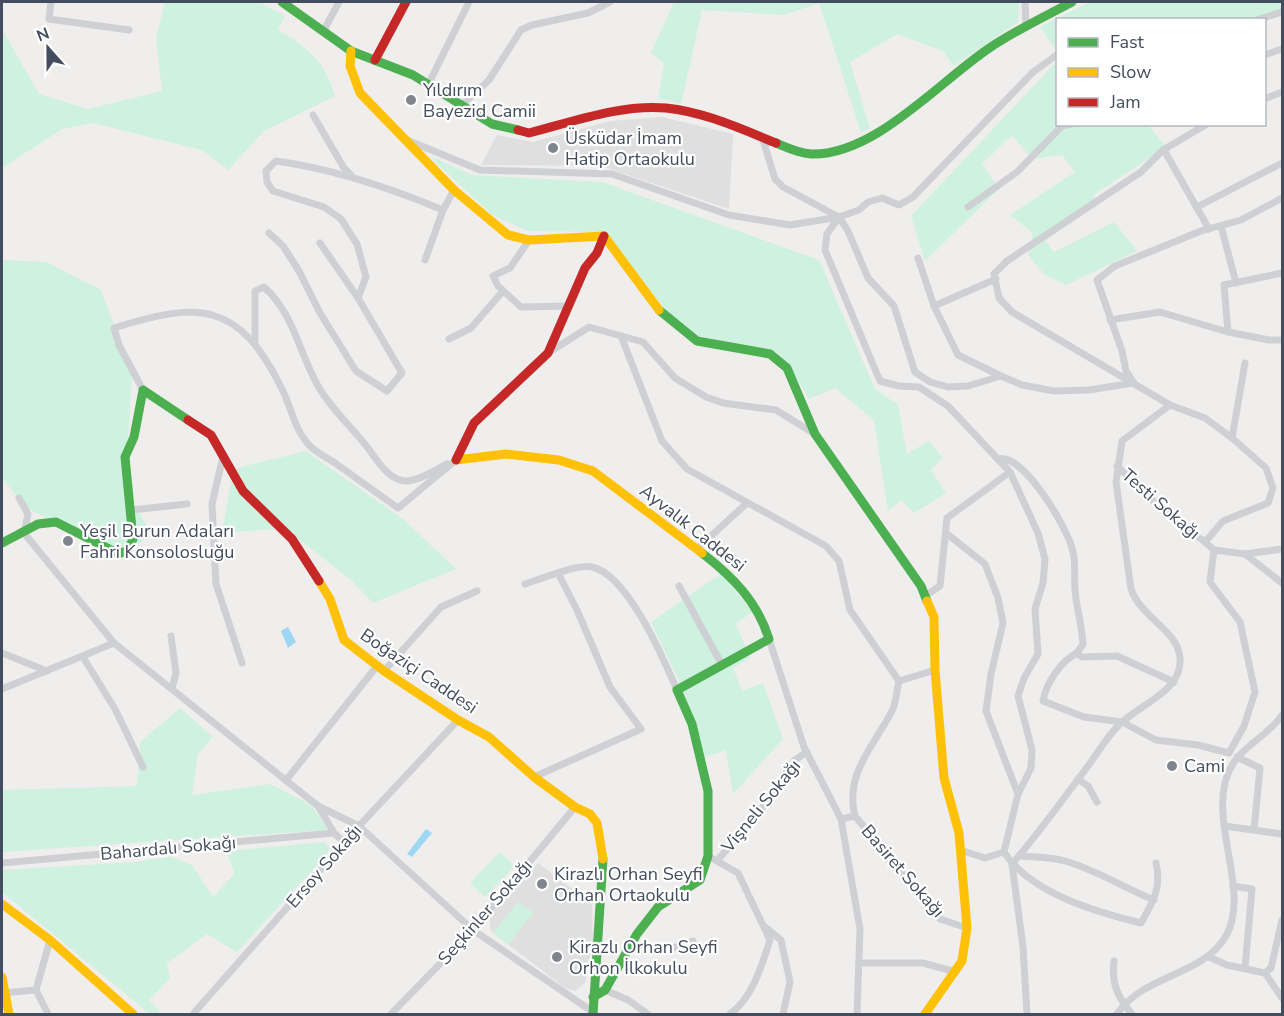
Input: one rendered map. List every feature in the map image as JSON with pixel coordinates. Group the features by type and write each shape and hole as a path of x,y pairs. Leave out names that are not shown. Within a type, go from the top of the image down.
{"street":[{"path":"51,2 49,19 129,30"},
{"path":"282,2 351,51 413,75 492,124 529,133 615,112 665,108 714,118 797,152 813,154 866,140 899,121 988,48 1072,2"},
{"path":"323,32 339,2"},
{"path":"375,60 406,2"},
{"path":"428,85 469,2"},
{"path":"461,106 489,80 521,30 532,25 588,13 610,2"},
{"path":"1025,2 1026,26"},
{"path":"1263,18 1282,12"},
{"path":"1266,54 1282,49"},
{"path":"351,51 350,66 360,93 454,190 508,235 530,240 604,236"},
{"path":"403,138 480,170 612,174 729,215 790,225 839,217 859,210 868,202 882,198 899,205 913,197 1033,72 1056,55"},
{"path":"1266,98 1282,92"},
{"path":"313,115 344,168 353,177"},
{"path":"968,207 1017,172 1062,126"},
{"path":"1204,126 1164,150 1141,172 1007,261 994,274 999,298 1012,312 1170,405 1205,418 1266,468 1273,488 1268,504 1223,521 1205,542"},
{"path":"762,137 775,179 783,187 839,217 848,231 868,278 894,306 915,372 930,382 948,387 968,386 1001,376"},
{"path":"1164,150 1209,229"},
{"path":"358,298 366,277 357,244 340,219 324,207 273,191 267,182 266,171 276,160 353,177 443,210"},
{"path":"1197,207 1282,163"},
{"path":"426,260 443,210 454,190"},
{"path":"1134,383 1126,370 1122,351 1097,279 1115,266 1209,229 1241,220 1282,198"},
{"path":"839,217 827,234 825,249 872,367 880,381 899,386 919,387 948,406 998,459 1010,472 1038,533 1045,559 1043,583 1035,609 1038,654 1023,678 1018,696 1032,750 1031,768 1018,794 1004,852 1012,864 1032,883 1114,916 1141,923 1154,900 1159,885 1156,863"},
{"path":"1221,226 1236,283"},
{"path":"269,233 283,246 299,271 320,313 356,371 387,391 402,373 358,298 320,243"},
{"path":"548,353 585,268 597,254 604,236"},
{"path":"604,236 662,312 697,341 770,354 787,368 815,434 925,596 934,616 935,670 944,778 960,850 967,928 962,962 925,1014"},
{"path":"530,240 510,268 493,276 503,291 521,307 527,309 568,306"},
{"path":"918,258 934,306 958,355 1022,385 1054,391 1089,390 1134,383"},
{"path":"1228,332 1224,285 1282,273"},
{"path":"934,306 996,279"},
{"path":"255,342 255,291 264,286 272,293 301,341 308,366 322,391 386,470 400,480 411,481 456,460"},
{"path":"449,339 471,328 503,291"},
{"path":"2,543 46,521 59,522 106,550 119,554 128,550 133,539 125,457 134,437 143,390 119,345 114,328 147,318 191,311 207,312 226,319 255,342 282,388 298,428 309,445 398,507 456,460 474,423 548,353 589,327 643,342 675,378 706,397 723,403 776,410 815,434"},
{"path":"1110,320 1160,312 1228,332 1269,340 1282,340"},
{"path":"621,336 662,441 687,469 826,546 838,561 849,610 899,681 893,707 869,745 854,780 851,800 855,816"},
{"path":"1232,438 1245,363"},
{"path":"925,391 930,382"},
{"name":"Boğaziçi Caddesi","path":"143,390 211,435 243,491 292,539 330,599 344,640 381,669 458,720 489,736 534,777 575,807 590,814 597,823 603,852 593,1013"},
{"path":"1027,1014 1023,947 1012,864 1122,722 1174,682 1180,662 1179,651 1168,633 1136,604 1131,589 1116,482 1122,441 1170,405"},
{"name":"Ayvalık Caddesi","path":"456,460 506,454 559,460 593,471 730,574 761,614 769,639"},
{"path":"223,456 212,504 216,584 242,663"},
{"path":"998,459 1008,460 1028,474 1063,527 1073,549 1075,587 1083,644 1077,653 1069,657 1045,690 1043,701 1084,717 1122,722 1156,740 1198,745 1229,753 1260,768 1254,829"},
{"name":"Testi Sokağı","path":"1117,466 1167,514 1214,550 1245,554 1282,549"},
{"path":"925,596 940,586 947,518 1010,472"},
{"path":"19,498 28,514 24,533"},
{"path":"697,549 747,503"},
{"path":"131,510 187,504"},
{"path":"24,533 114,643 318,806 359,826 473,930 593,1013"},
{"path":"946,533 985,564 998,598 1003,623 991,674 986,711 1018,794"},
{"path":"1214,550 1210,582 1240,622 1255,692 1244,726 1229,753"},
{"path":"1245,554 1282,583"},
{"path":"525,584 558,573 591,567 616,579 661,652 692,724 708,791 708,856 700,880 658,908 630,947 605,990 593,997"},
{"path":"534,777 640,729 610,687 577,610 558,573"},
{"path":"679,586 722,665"},
{"path":"287,779 381,669 430,617 459,597 477,591"},
{"path":"171,636 176,673 172,688"},
{"path":"677,690 769,639 807,752 841,819 860,929 857,1014"},
{"path":"2,689 114,643"},
{"path":"2,653 47,671"},
{"path":"1077,653 1082,657 1117,656 1174,682"},
{"path":"83,657 115,710 143,767"},
{"path":"899,681 935,670"},
{"path":"1117,1014 1145,987 1209,957 1227,935 1235,901 1222,813 1226,786 1233,762 1277,723 1282,715"},
{"name":"Ersoy Sokağı","path":"193,1014 359,826 458,720"},
{"name":"Vişneli Sokağı","path":"717,861 766,803 795,760 807,752"},
{"path":"1078,779 1089,786 1097,802"},
{"path":"318,806 333,834 345,843"},
{"name":"Seçkinler Sokağı","path":"392,1014 473,930 575,807"},
{"name":"Basiret Sokağı","path":"841,819 855,816 940,919 967,928"},
{"path":"1224,826 1282,834"},
{"name":"Bahardalı Sokağı","path":"2,863 333,834"},
{"path":"960,850 985,858 1004,852"},
{"path":"708,856 738,873 770,940 763,962 741,1007 730,1014"},
{"path":"1019,856 1063,860 1095,871 1117,885 1154,900"},
{"path":"1233,886 1252,889 1245,968"},
{"path":"2,904 50,940 133,1014"},
{"path":"1265,973 1271,968 1282,920"},
{"path":"763,926 781,940 790,982 783,1014"},
{"path":"48,1014 36,990 50,940"},
{"path":"630,947 645,952 659,953 693,941"},
{"path":"1209,957 1227,965 1265,973 1282,998"},
{"path":"1114,961 1112,978 1124,1005 1132,1014"},
{"path":"859,963 923,963 956,972"},
{"path":"2,977 3,993 9,1014"},
{"path":"3,993 36,990"},
{"path":"605,990 628,1000 648,1014"}],"shaded area":[{"path":"662,117 733,134 729,209 601,166 481,165 497,135 533,142 610,121"},
{"path":"538,863 592,904 593,941 585,983 575,991 565,988 492,932 490,928 490,914"}],"green space":[{"path":"165,2 259,2 285,16 278,29 320,63 335,96 264,131 228,170 202,150 93,123 62,129 2,168 2,29 39,94 88,109 162,91 156,38"},
{"path":"674,2 1019,2 1018,22 954,66 943,51 897,34 850,62 870,129 861,132 819,3 784,15 702,10 681,104 658,98 664,63 651,53"},
{"path":"1090,2 1282,2 1282,12 1259,18 1058,18"},
{"path":"1056,19 1056,48 1055,49 1040,27"},
{"path":"1056,62 1056,126 1149,126 1166,147 1093,195 1098,204 1045,241 1054,252 1114,222 1137,251 1066,285 1044,274 1028,255 1033,233 1010,215 1075,172 1062,155 1032,159 1012,135 982,164 999,189 925,261 911,216"},
{"path":"428,155 472,175 602,182 819,260 875,389 898,405 907,454 929,441 943,458 931,470 946,493 914,513 901,500 888,511 874,420 835,388 809,399 789,365 776,352 699,336 665,309 605,232 528,231 492,215"},
{"path":"2,260 46,262 101,290 132,374 125,489 151,533 124,557 27,508 2,478"},
{"path":"306,451 403,519 456,569 373,603 350,579 284,528 222,533 233,469"},
{"path":"722,573 752,612 736,624 750,658 733,668 742,691 763,683 783,739 733,794 726,750 704,758 678,679 651,622"},
{"path":"180,708 213,737 198,754 192,795 270,784 311,805 328,830 2,852 2,790 137,786 140,742"},
{"path":"324,842 330,847 327,854 237,952 207,934 167,963 170,978 149,1000 162,1014 150,1014 2,892 2,870 135,862 171,857 192,865 213,897 235,873 226,851"},
{"path":"500,852 515,866 485,897 470,883"},
{"path":"518,902 533,913 508,945 493,933"}],"water":[{"path":"288,627 296,642 288,648 281,631"},
{"path":"426,829 432,833 412,857 407,854"}],"traffic: fast":[{"path":"282,2 351,51 413,75 492,124 518,130"},
{"path":"776,143 811,154 835,151 858,143 905,115 998,42 1072,2"},
{"path":"659,310 697,341 770,354 787,368 815,434 921,586 927,601"},
{"path":"2,543 38,524 56,522 119,554 128,550 133,539 125,457 134,437 143,390 188,420"},
{"path":"593,997 605,990 637,934 658,907 700,880 708,856 708,791 692,724 677,690 769,639 751,601 724,571 702,553"},
{"path":"593,1014 603,859"}],"traffic: slow":[{"path":"351,51 350,66 360,93 454,190 508,235 529,240 604,236 659,310"},
{"path":"456,460 506,454 559,460 593,471 702,553"},
{"path":"319,581 330,599 344,640 384,671 458,720 489,737 534,777 575,807 590,814 597,823 603,859"},
{"path":"925,1014 962,961 967,928 959,833 944,778 935,670 934,617 927,601"},
{"path":"2,904 50,940 133,1014"},
{"path":"2,977 9,1014"}],"traffic: jam":[{"path":"375,60 406,2"},
{"path":"518,130 529,133 614,111 649,107 680,110 709,117 776,143"},
{"path":"456,460 474,423 548,353 585,268 597,253 604,236"},
{"path":"188,420 211,435 243,491 292,539 319,581"}],"place":[{"name":"Yıldırım Bayezid Camii","path":"411,100"},
{"name":"Üsküdar İmam Hatip Ortaokulu","path":"553,148"},
{"name":"Yeşil Burun Adaları Fahri Konsolosluğu","path":"68,541"},
{"name":"Cami","path":"1172,766"},
{"name":"Kirazlı Orhan Seyfi Orhan Ortaokulu","path":"542,884"},
{"name":"Kirazlı Orhan Seyfi Orhon İlkokulu","path":"557,957"}]}
